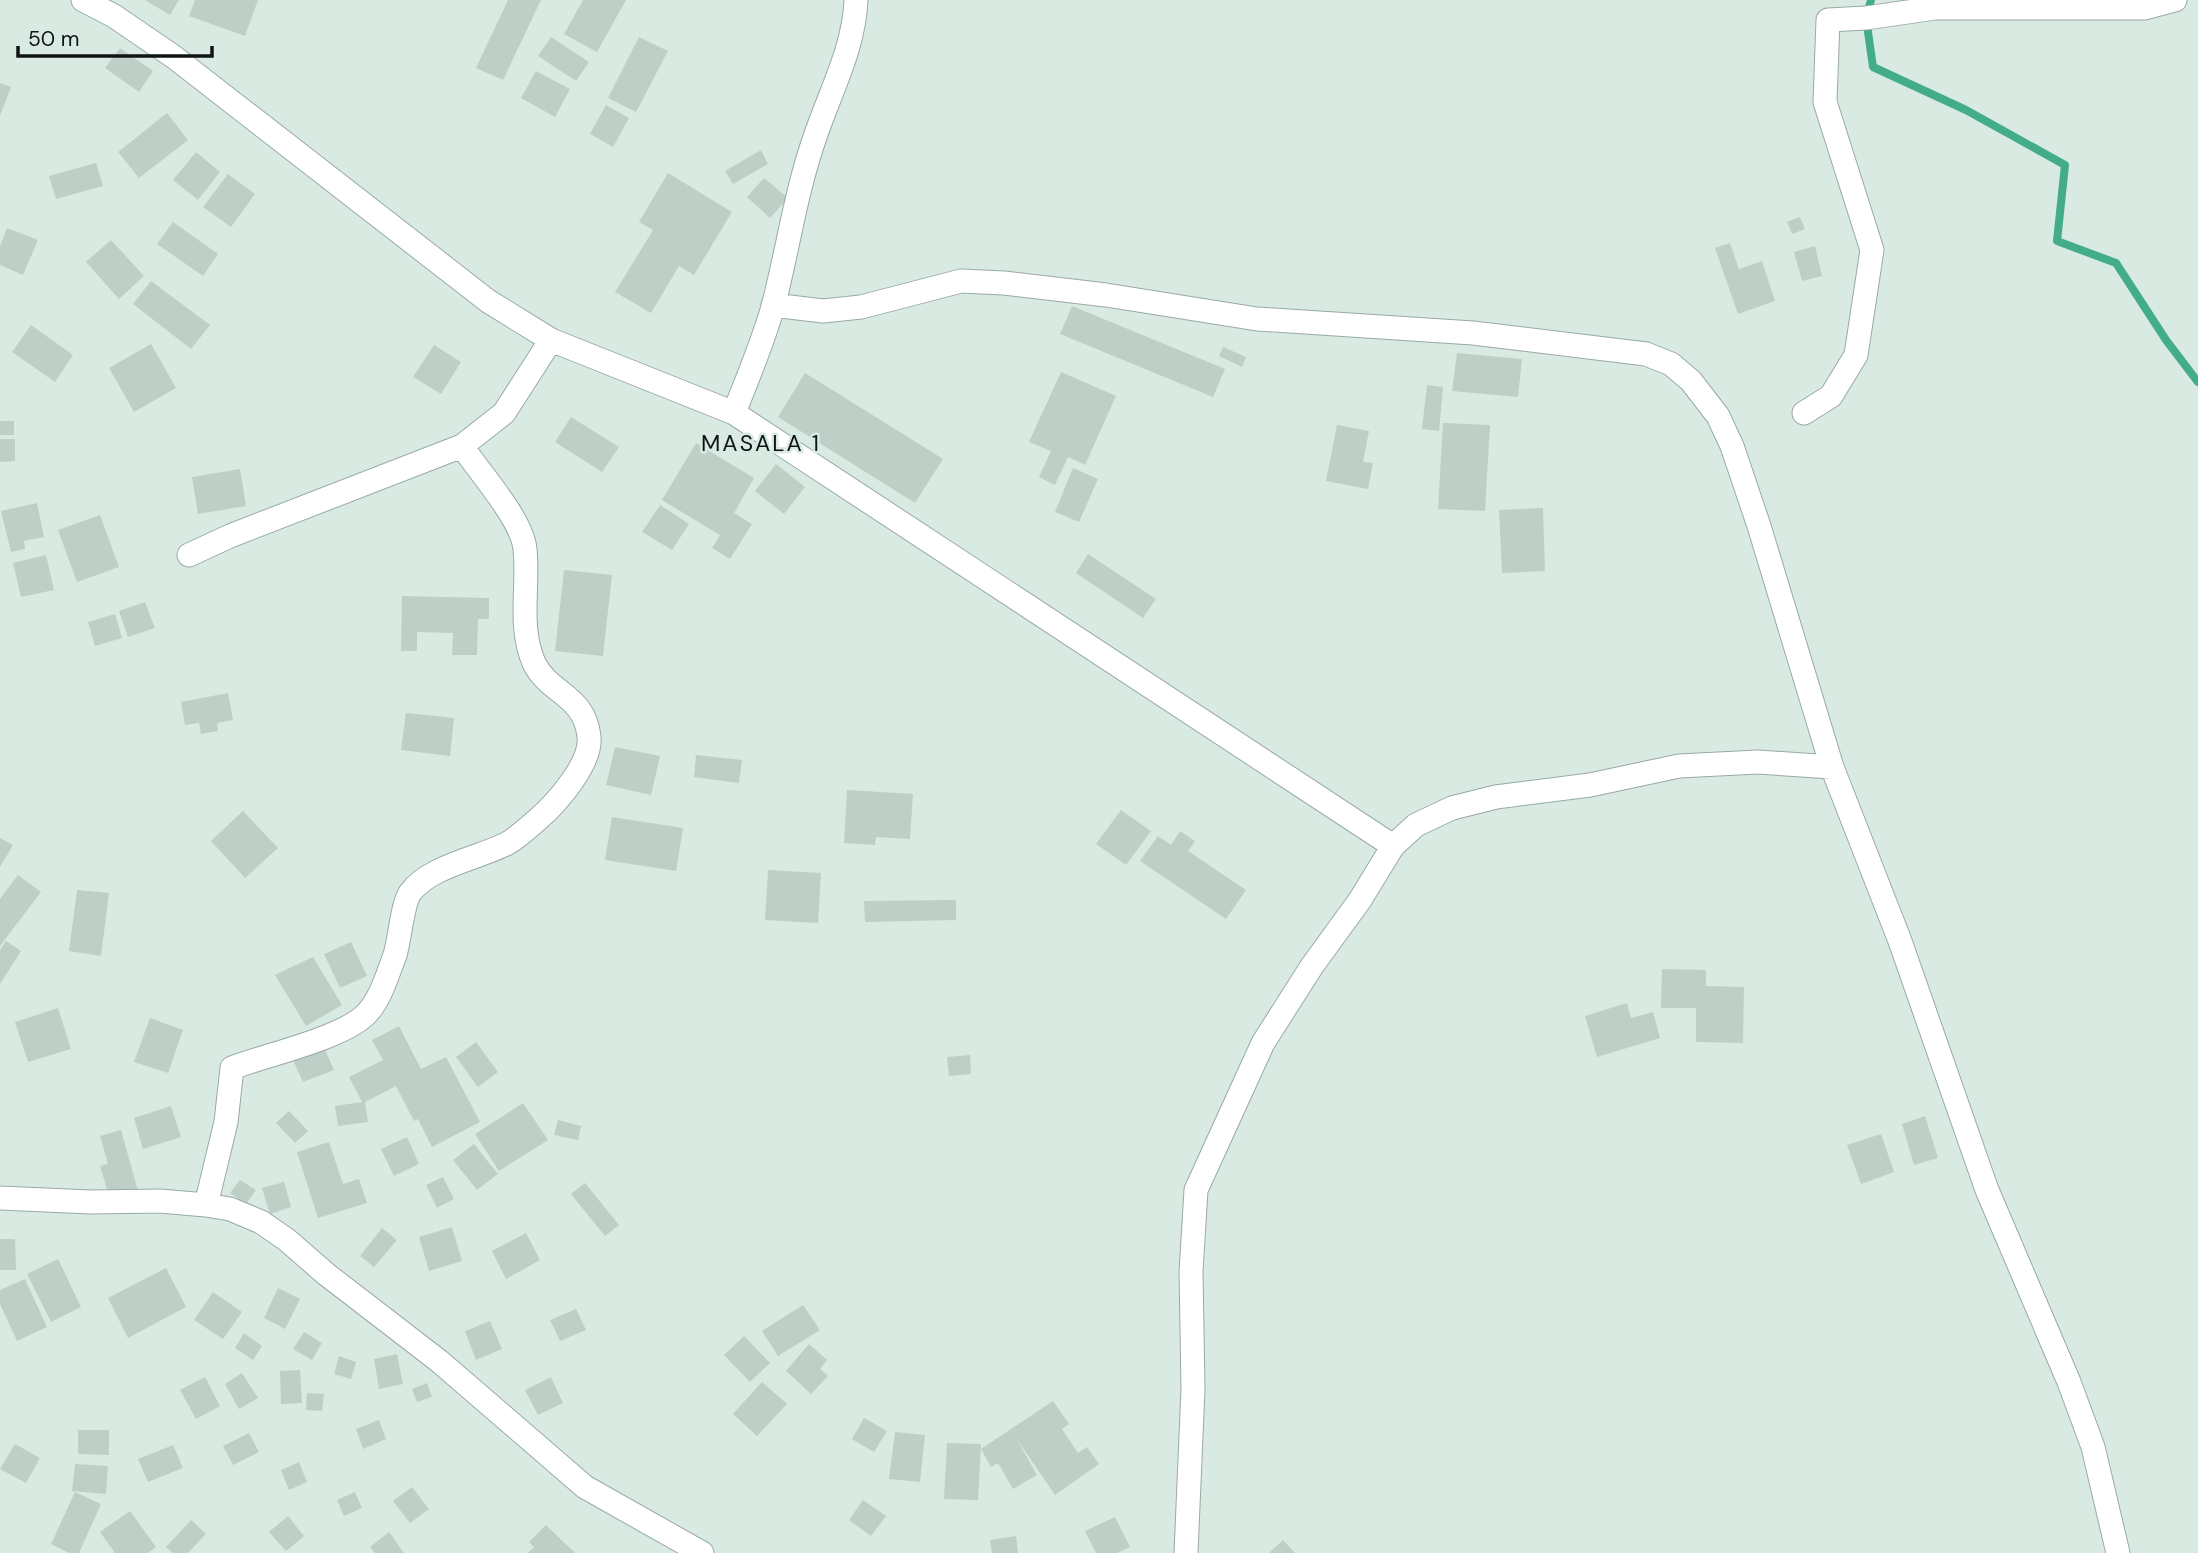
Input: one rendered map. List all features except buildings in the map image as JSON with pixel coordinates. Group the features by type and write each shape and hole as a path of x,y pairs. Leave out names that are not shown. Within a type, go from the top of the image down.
{"street":[{"path":"83,0 114,16 174,57 488,301 551,340 734,413 1393,846"},
{"path":"734,413 774,305 798,197 811,149 838,78 855,22 856,0"},
{"path":"1804,413 1831,396 1856,355 1872,250 1825,102 1828,20 1866,18 1935,8 2144,8 2175,0"},
{"path":"774,305 823,311 861,307 961,281 1004,283 1106,295 1257,319 1473,333 1646,355 1671,364 1691,381 1718,416 1732,446 1832,767 1900,941 1987,1190 2074,1395 2093,1447 2118,1553"},
{"path":"189,555 230,536 462,446 504,413 551,340"},
{"path":"206,1205 226,1122 232,1068 309,1043 357,1022 369,1012 396,952 409,894 425,879 509,842 539,818 574,780 589,749 590,737 581,710 542,675 527,644 524,603 525,548 520,529 462,446"},
{"path":"1185,1553 1193,1389 1191,1272 1196,1191 1263,1043 1311,966 1360,900 1393,846 1416,825 1440,813 1496,797 1590,785 1679,766 1758,762 1832,767"},
{"path":"0,1198 91,1202 160,1201 206,1205 230,1209 261,1222 439,1360 585,1487 702,1553"}],"waterway":[{"path":"1871,0 1866,18 1873,67 1966,110 2065,165 2057,241 2116,263 2166,340 2198,382"}],"district":[{"name":"MASALA 1","path":"761,443"}]}
